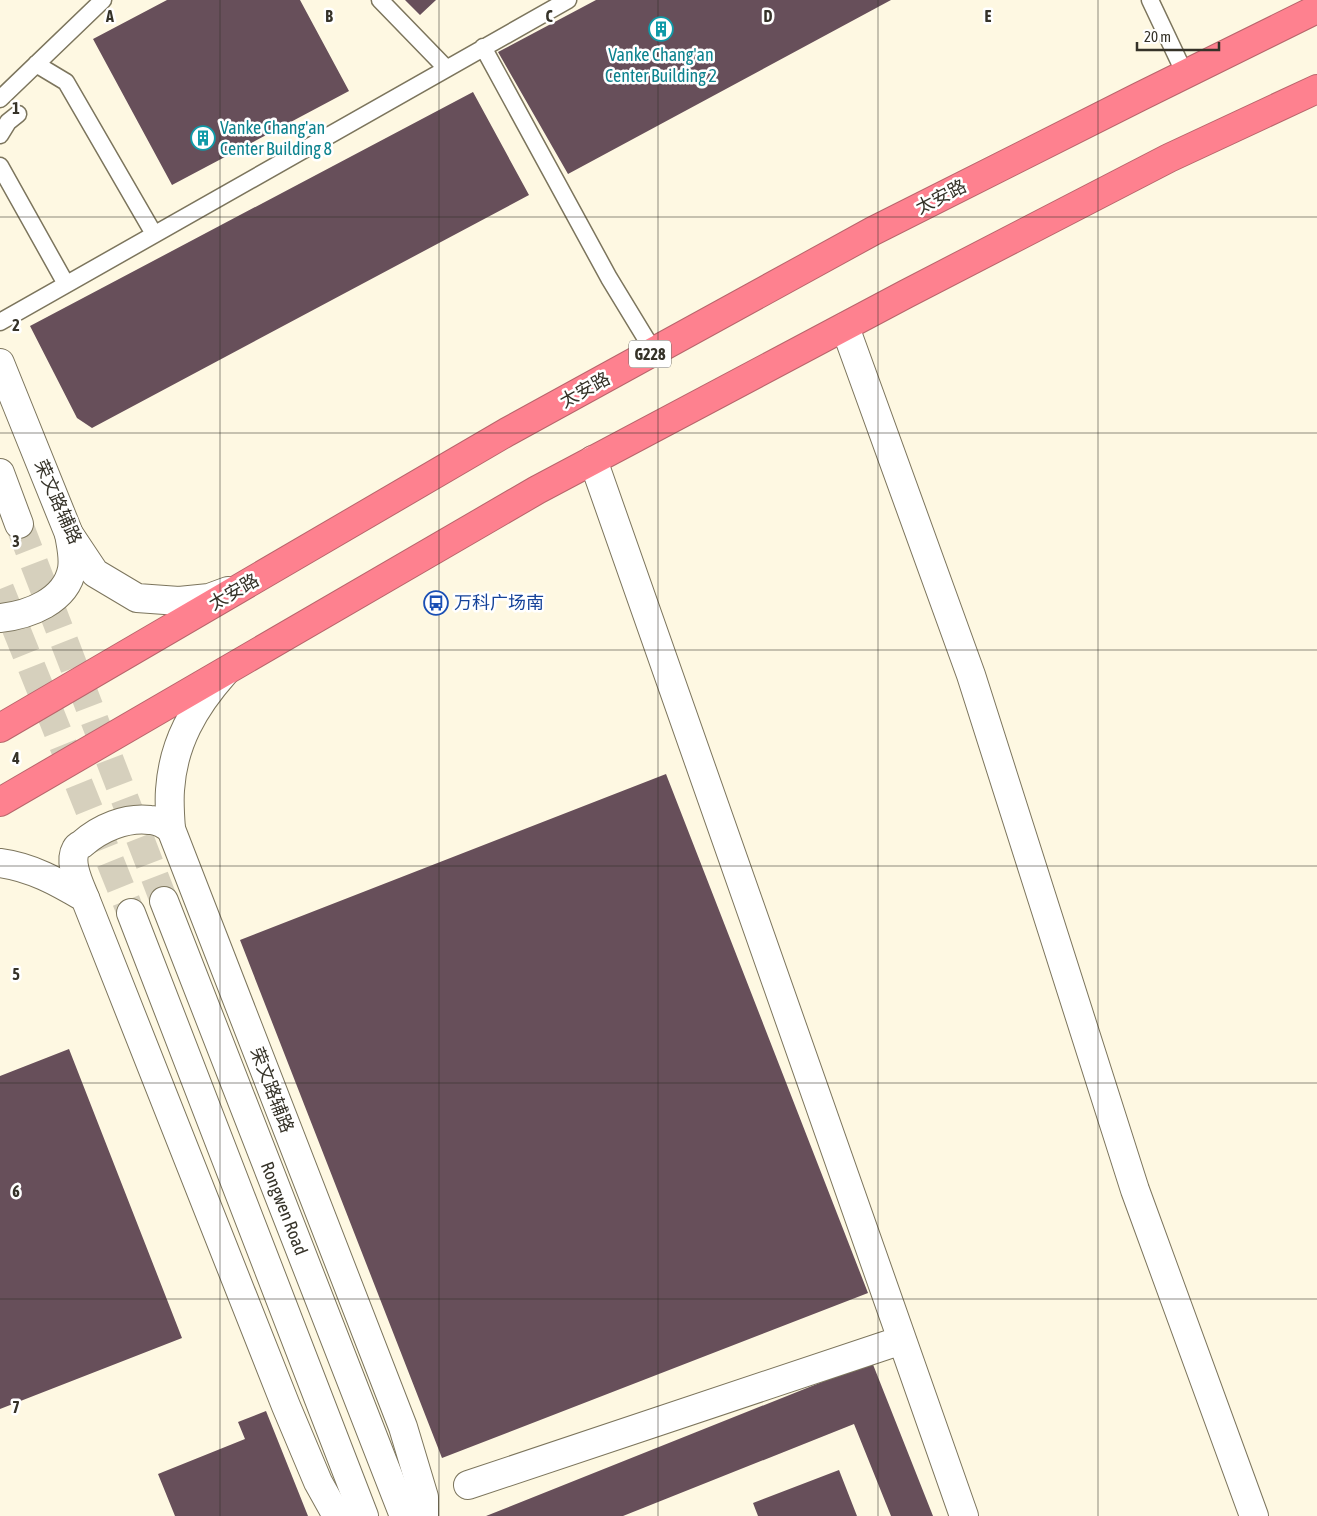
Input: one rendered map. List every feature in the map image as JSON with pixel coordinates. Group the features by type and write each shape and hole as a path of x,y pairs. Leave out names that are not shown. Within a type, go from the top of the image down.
{"highway":[{"name":"太安路","path":"0,728 507,432 873,231 1317,9"},
{"path":"0,802 536,490 844,326 1169,158 1317,89"}],"street":[{"path":"844,326 971,675 1135,1190 1254,1516"},
{"name":"荣文路辅路","path":"0,363 69,534 95,573 136,598 179,601 209,598 246,584"},
{"path":"592,460 964,1516"},
{"path":"0,473 19,524"},
{"path":"0,618 28,612 40,607 64,589 72,570 73,555 69,534"},
{"name":"荣文路辅路","path":"226,671 211,687 192,715 177,747 170,790 171,829 403,1427 424,1497 424,1516"},
{"path":"171,829 162,823 151,820 135,820 113,825 90,836 76,849 74,861 76,875 286,1406 318,1482 337,1516"},
{"path":"0,863 15,865 54,879 85,898"},
{"name":"Rongwen Road","path":"164,901 404,1516"},
{"name":"Rongwen Road","path":"131,913 364,1516"},
{"path":"468,1485 902,1340"}],"lane":[{"path":"0,99 102,0"},
{"path":"380,0 446,68"},
{"path":"0,322 568,0"},
{"path":"1150,0 1185,74"},
{"path":"483,47 610,278 654,352"},
{"path":"36,64 66,82 154,234"},
{"path":"0,136 8,122 18,114"},
{"path":"0,166 66,284"}],"building":[{"name":"Vanke Chang'an Center Building 8","path":"167,0 300,0 349,91 172,185 93,39"},
{"path":"405,0 436,0 420,15"},
{"path":"596,0 891,0 568,174 498,52"},
{"path":"473,92 529,195 92,428 77,418 30,326"},
{"path":"666,774 868,1293 442,1458 240,940"},
{"path":"69,1049 182,1338 0,1409 0,1076"},
{"path":"872,1362 933,1516 891,1516 854,1424 623,1516 486,1516"},
{"path":"266,1411 308,1516 175,1516 158,1474 245,1439 238,1422"},
{"path":"839,1470 857,1516 758,1516 753,1503"}],"tunnel":[{"path":"19,524 164,901"},
{"path":"0,589 131,913"}],"place":[{"name":"Vanke Chang'an Center Building 2","path":"661,29"},
{"name":"Vanke Chang'an Center Building 8","path":"203,138"},
{"name":"万科广场南","path":"436,603"}]}
